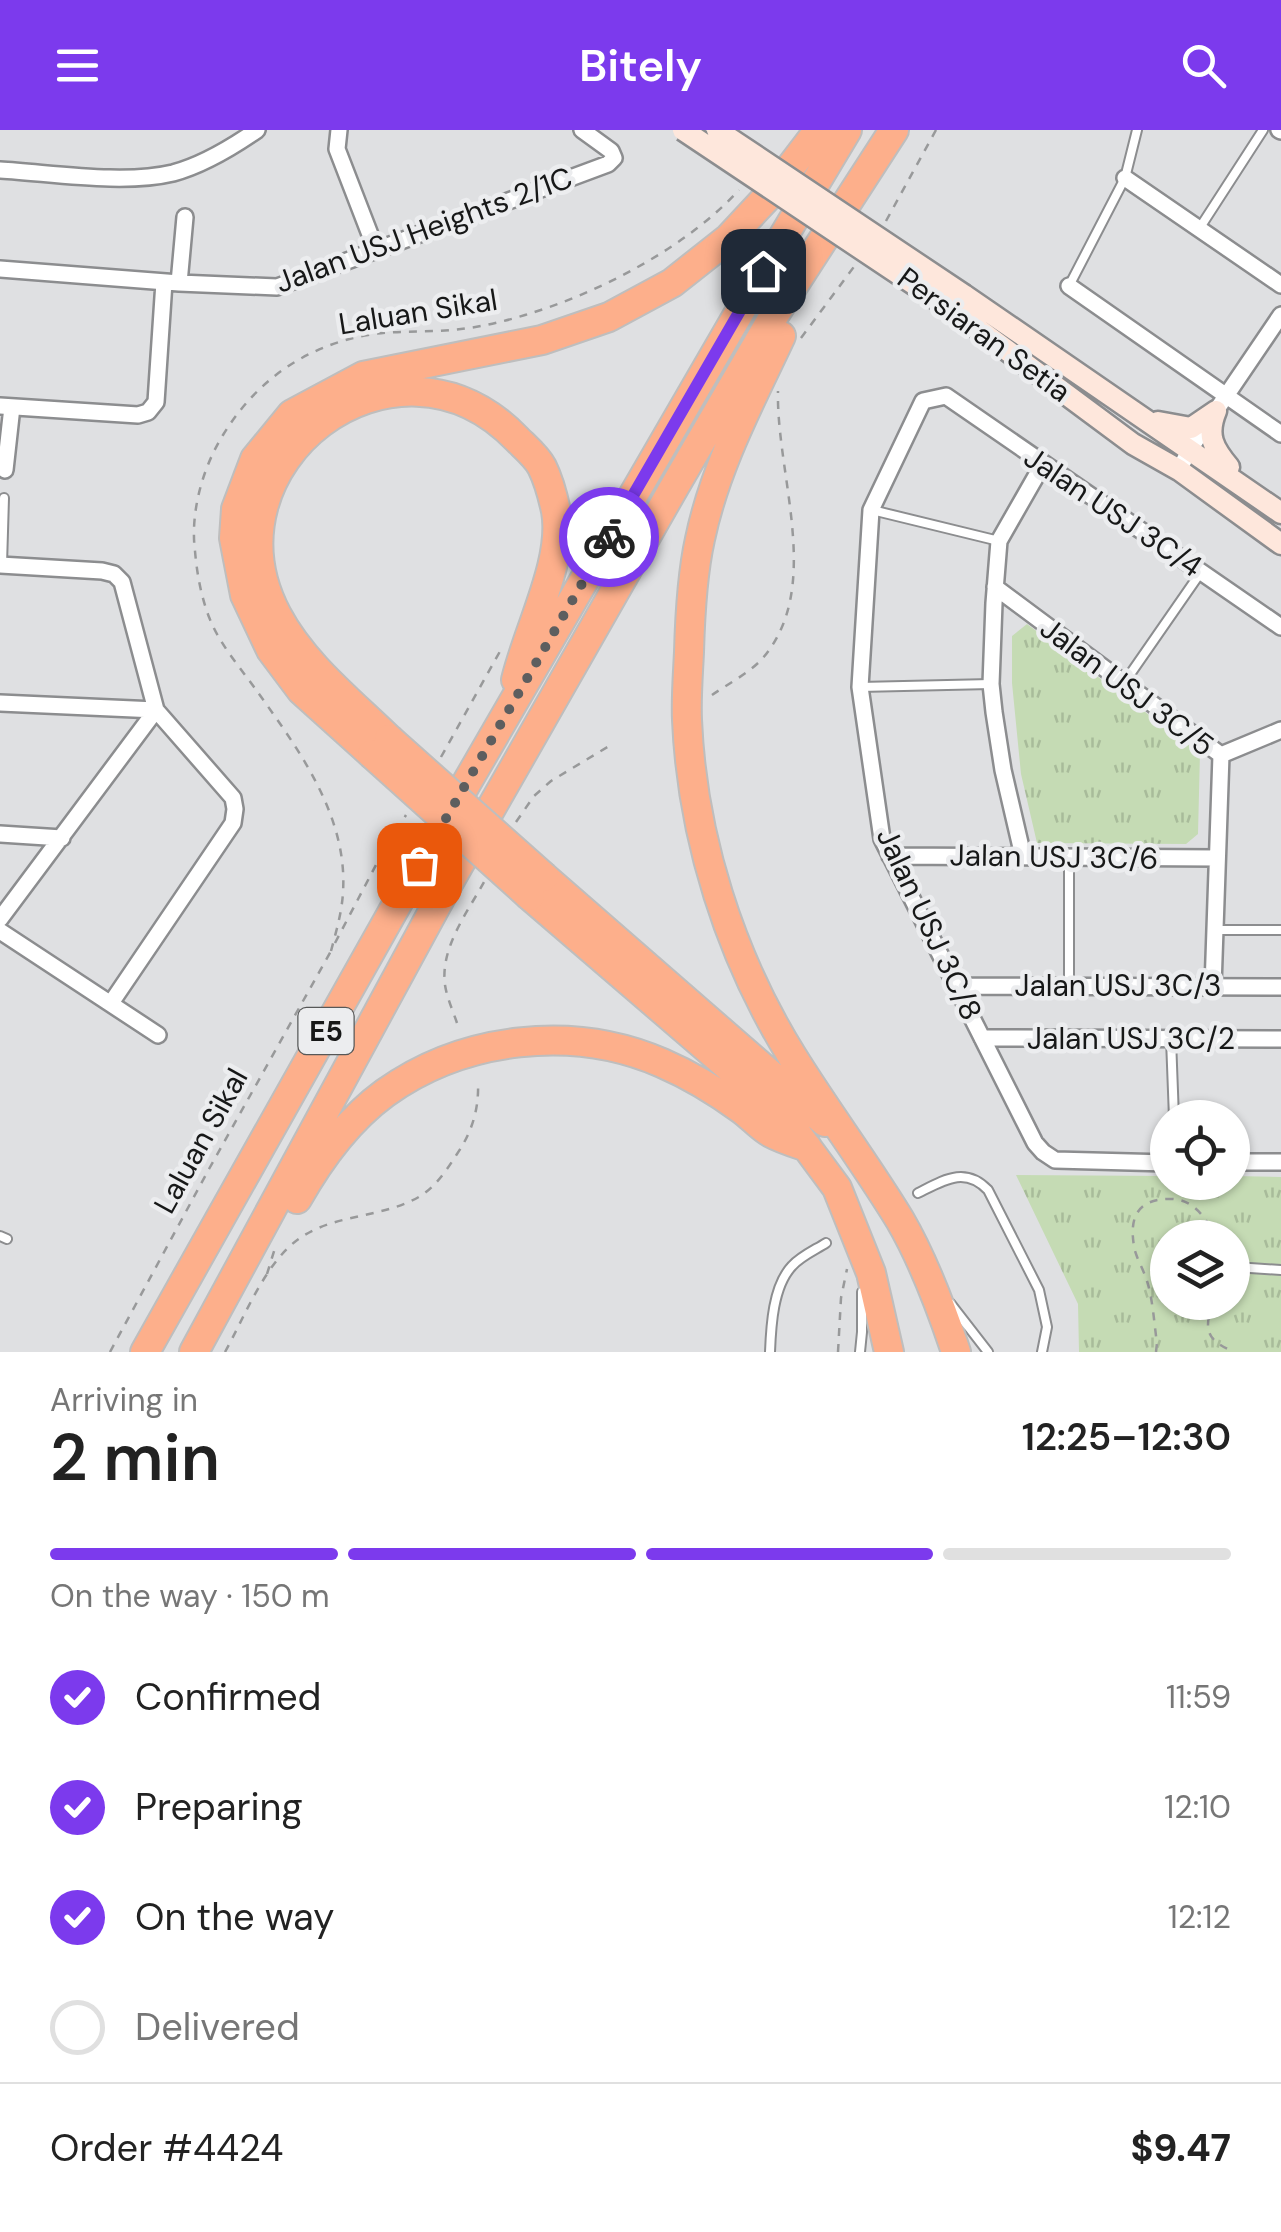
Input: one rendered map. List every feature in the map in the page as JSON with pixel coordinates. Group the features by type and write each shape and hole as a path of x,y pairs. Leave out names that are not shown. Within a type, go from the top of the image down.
{"highway":[{"path":"819,130 770,194 728,238 672,283 609,317 542,340 364,376 292,414 255,459 236,509 234,538 246,595 272,650 301,690 380,747 780,1112 837,1188 871,1273 889,1352"},
{"name":"E5","path":"144,1352 509,710 847,130"},
{"name":"E5","path":"209,1345 449,882 774,314 894,130"},
{"path":"824,238 724,457 700,539 690,622 686,719 697,808 734,939 792,1057 902,1223 941,1307 956,1352"},
{"path":"380,747 298,649 276,613 262,576 258,534 269,486 303,436 353,402 408,390 459,398 498,420 542,465 557,513 554,564 522,652 509,710"},
{"path":"537,887 853,1146"},
{"path":"209,1345 307,1181 340,1135 382,1096 426,1067 481,1050 539,1039 600,1044 656,1060 702,1082 769,1132 807,1148"}],"main road":[{"name":"Persiaran Setia","path":"684,130 1146,419 1281,513"},
{"name":"Persiaran Setia","path":"717,130 959,303 1134,444 1179,470 1281,544"},
{"path":"1146,419 1191,428 1221,404"},
{"path":"1221,404 1210,432 1211,443 1246,488"}],"street":[{"path":"339,130 336,150 376,250"},
{"name":"Jalan USJ Heights 2/1C","path":"0,268 277,288 608,164 614,158 610,150 582,130"},
{"path":"0,170 124,178 172,173 222,153 252,132"},
{"path":"1125,178 1281,285"},
{"path":"5,470 6,406 138,416 156,402 184,217"},
{"path":"1068,286 1221,404 1281,434"},
{"path":"1179,470 1281,315"},
{"name":"Jalan USJ 3C/4","path":"946,396 1281,627"},
{"name":"Jalan USJ 3C/8","path":"946,396 924,401 871,510 860,687 882,839 1042,1152 1055,1160 1150,1162"},
{"path":"1022,856 1003,770 991,684 994,586 999,541 1043,464"},
{"path":"1,565 102,571 114,574 122,582 156,710 233,798 233,823 111,1004"},
{"name":"Jalan USJ 3C/5","path":"994,586 1220,756 1213,986"},
{"path":"0,703 156,710"},
{"path":"0,919 156,710"},
{"path":"1220,756 1281,730"},
{"path":"0,834 62,838"},
{"name":"Jalan USJ 3C/6","path":"890,856 1218,858"},
{"path":"0,931 158,1035"},
{"name":"Jalan USJ 3C/3","path":"956,986 1281,987"},
{"name":"Jalan USJ 3C/2","path":"982,1038 1281,1040"},
{"path":"1250,1162 1281,1162"}],"lane":[{"path":"1068,286 1125,178 1137,130"},
{"path":"1199,229 1263,130"},
{"path":"1,565 4,498"},
{"path":"871,510 999,541"},
{"path":"1124,683 1201,572"},
{"path":"860,687 991,684"},
{"path":"1069,857 1069,986"},
{"path":"1215,930 1281,930"},
{"path":"1171,1039 1173,1100"},
{"path":"918,1194 956,1177 978,1180 988,1190 1040,1290 1047,1327 1046,1339 1038,1352"},
{"path":"770,1352 776,1305 786,1273 794,1263 826,1243"},
{"path":"860,1243 860,1352"},
{"path":"924,1268 988,1352"},
{"path":"1250,1268 1281,1270"}],"path":[{"path":"884,225 936,130"},
{"name":"Laluan Sikal","path":"331,951 343,892 342,862 319,786 230,656 210,620 199,586 194,544 197,506 209,457 254,392 318,349 368,335 489,325 554,305 653,259 725,206 748,180"},
{"path":"797,344 863,254"},
{"path":"712,694 760,661 780,634 791,602 794,549 779,429 778,384 768,400"},
{"path":"435,766 502,648"},
{"name":"Laluan Sikal","path":"110,1352 406,815"},
{"path":"209,1345 285,1249 304,1235 422,1194 444,1174 476,1118 478,1082"},
{"path":"1150,1296 1133,1232 1141,1206 1172,1199 1190,1202 1205,1220"},
{"path":"266,1277 281,1227"},
{"path":"838,1352 844,1280 860,1243"},
{"path":"1154,1320 1156,1352"},
{"path":"1209,1320 1210,1336 1234,1352"}],"green space":[{"path":"1027,624 1200,753 1198,834 1186,844 1037,843 1021,774 1012,683 1012,636"},
{"path":"1016,1175 1150,1176 1150,1200 1250,1200 1250,1176 1281,1177 1281,1352 1079,1352 1078,1304"}],"way so far":[{"path":"419,865 609,537"}],"route":[{"path":"609,537 763,271"}]}
